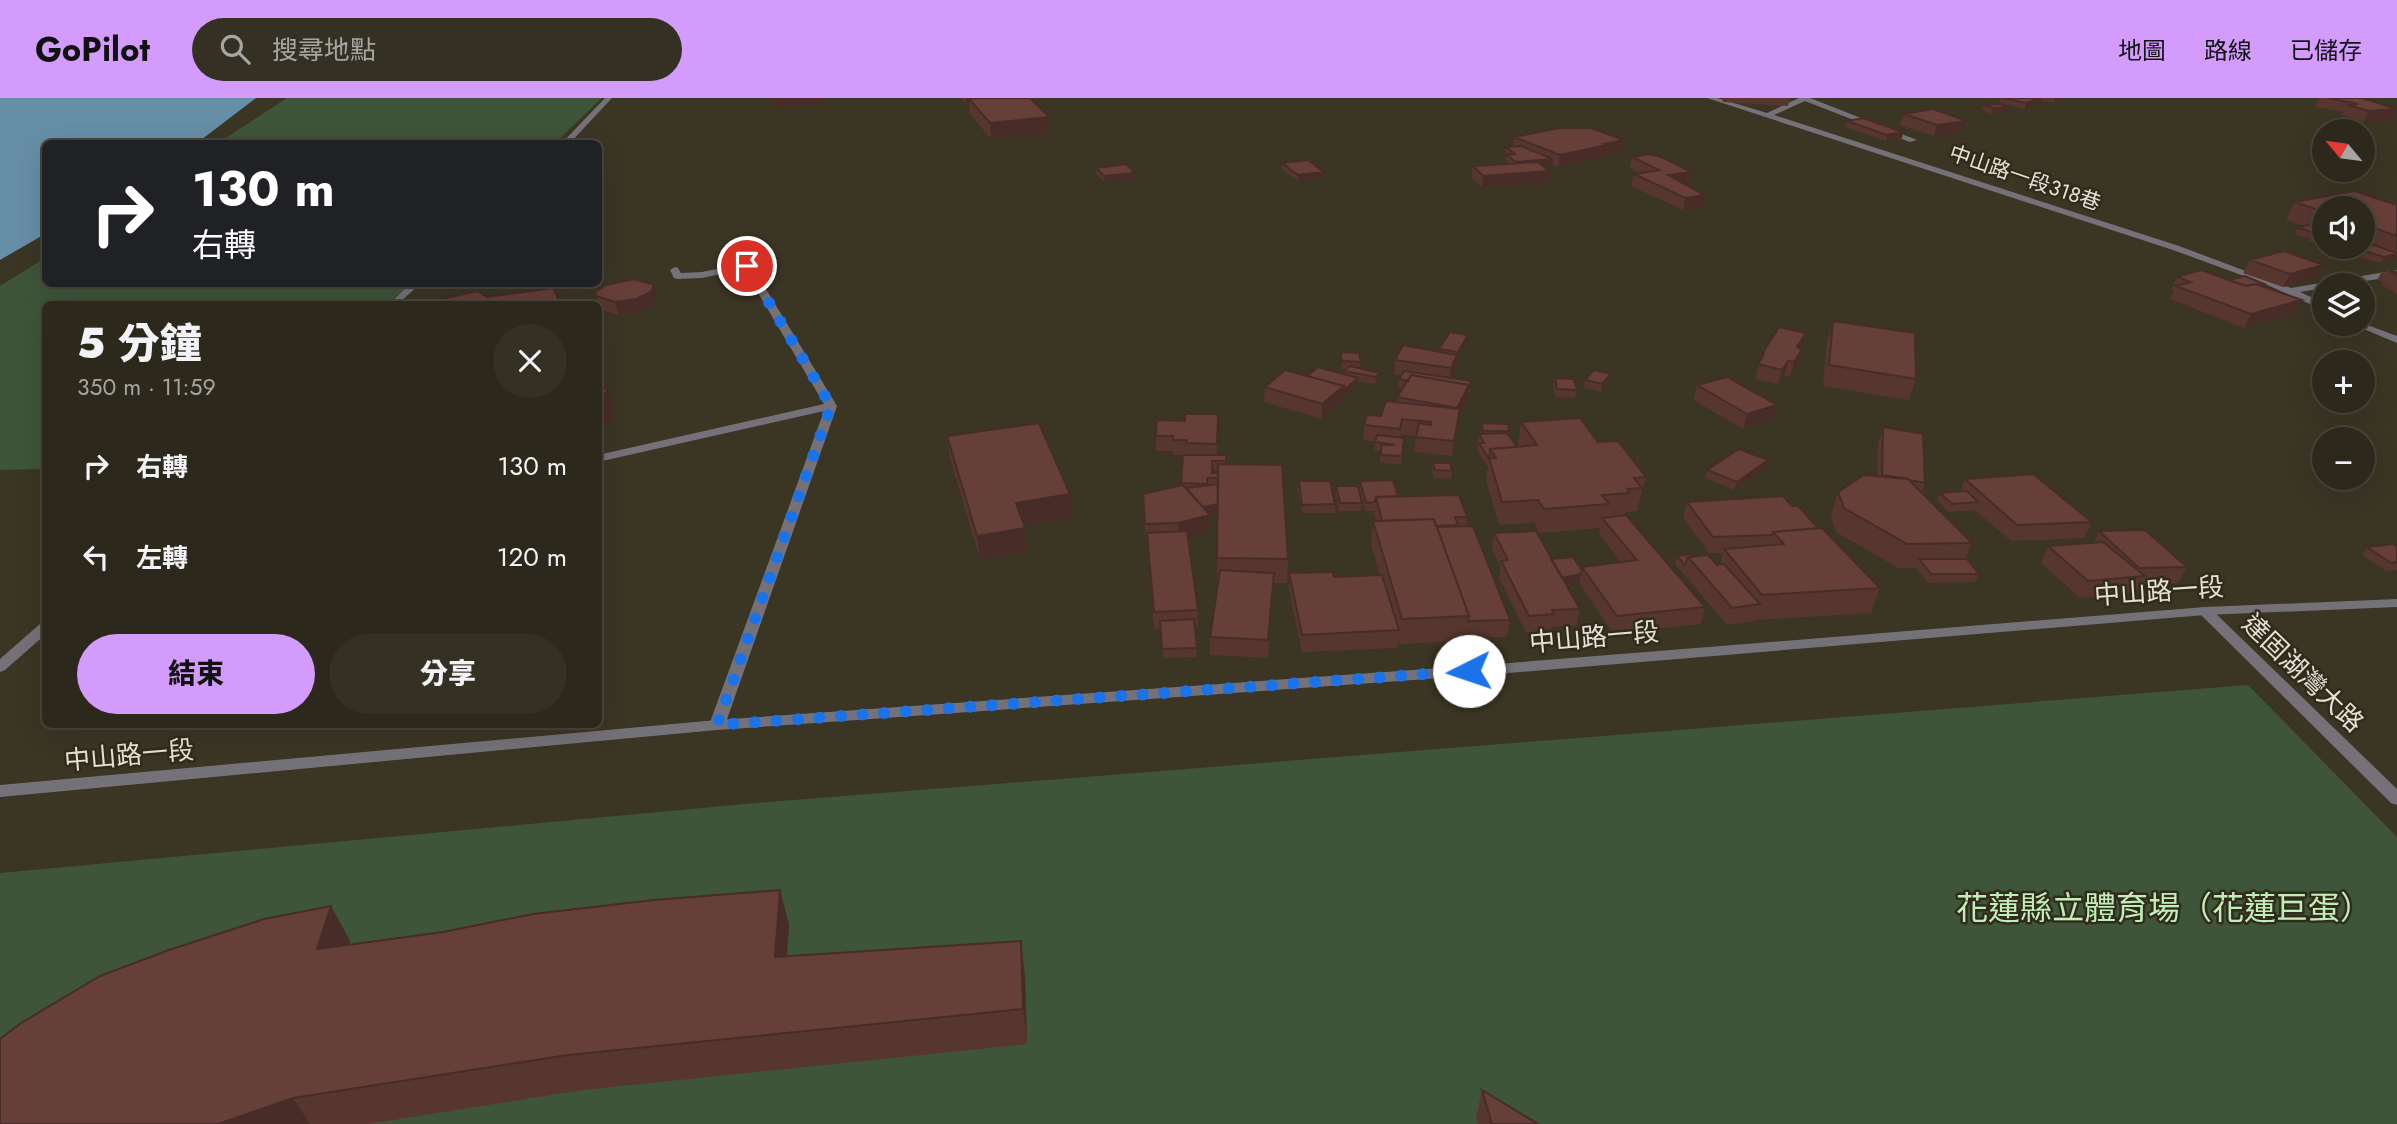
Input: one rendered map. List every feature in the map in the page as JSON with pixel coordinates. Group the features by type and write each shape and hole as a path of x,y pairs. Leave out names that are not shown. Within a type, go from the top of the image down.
{"street":[{"path":"568,140 609,98"},
{"name":"中山路一段318巷","path":"1710,98 1875,147 2164,244 2312,301"},
{"path":"1766,116 1804,98 1913,140"},
{"path":"675,270 677,276 689,276 747,266 831,406"},
{"path":"2291,291 2397,273"},
{"path":"396,301 412,287"},
{"path":"2375,331 2397,340"},
{"path":"602,458 831,406"},
{"path":"717,725 831,406"},
{"name":"中山路一段","path":"0,791 717,725 1497,669 2206,611 2397,603"},
{"name":"達固湖灣大路","path":"2206,611 2397,799"},
{"path":"0,667 42,630"}],"green space":[{"path":"287,98 602,98 558,140 223,140"},
{"path":"42,260 42,287 407,287 391,301 42,301 42,469 0,470 0,286"},
{"name":"花蓮縣立體育場（花蓮巨蛋）","path":"2248,685 2397,837 2397,1124 0,1124 0,873 768,802"}],"water":[{"path":"0,98 256,98 201,140 42,140 42,236 0,260"}],"building":[{"path":"1030,98 1049,117 990,123 969,99"},
{"path":"2003,98 2039,98 2026,103"},
{"path":"2329,98 2362,98 2397,109 2369,111 2347,105 2358,104"},
{"path":"2000,104 2009,107 1993,108 1984,105"},
{"path":"1933,109 1967,121 1937,125 1904,114"},
{"path":"1863,118 1903,132 1887,135 1847,121"},
{"path":"1560,128 1591,128 1624,140 1560,155 1514,137"},
{"path":"1521,146 1553,159 1515,162 1507,154 1515,154 1506,147"},
{"path":"1650,154 1692,172 1668,175 1705,195 1685,198 1634,174 1659,170 1632,157"},
{"path":"1308,160 1324,172 1298,175 1282,163"},
{"path":"1538,162 1549,171 1483,176 1473,166"},
{"path":"1126,164 1135,173 1104,176 1096,168"},
{"path":"2354,191 2369,196 2327,196"},
{"path":"2375,198 2397,205 2397,236 2375,228"},
{"path":"2312,199 2312,208 2295,202"},
{"path":"2312,224 2312,232 2298,227"},
{"path":"2375,245 2397,253 2384,257 2375,254"},
{"path":"2284,251 2324,265 2290,274 2250,260"},
{"path":"2201,270 2246,286 2256,284 2302,300 2251,314 2176,286 2191,282 2177,277"},
{"path":"2245,276 2264,284 2246,286 2228,280"},
{"path":"634,279 654,285 651,292 636,299 615,302 596,296 595,292 606,285"},
{"path":"553,288 560,301 433,301 478,291 487,297"},
{"path":"1833,321 1915,333 1916,379 1829,365"},
{"path":"1779,327 1806,333 1797,347 1802,349 1794,362 1788,361 1782,370 1758,364"},
{"path":"1450,332 1468,335 1458,352 1439,349"},
{"path":"1403,345 1457,355 1451,368 1395,360"},
{"path":"1341,352 1359,353 1361,362 1342,361"},
{"path":"1350,366 1380,373 1376,377 1344,371"},
{"path":"1318,367 1358,378 1344,390 1344,386 1307,376"},
{"path":"1285,370 1344,386 1322,404 1265,387"},
{"path":"1594,370 1611,374 1602,384 1585,380"},
{"path":"1404,371 1471,381 1469,385 1411,375 1408,381 1399,379"},
{"path":"1411,375 1469,385 1457,408 1397,397"},
{"path":"1727,377 1777,405 1747,414 1697,385"},
{"path":"1555,378 1574,379 1577,390 1557,389"},
{"path":"602,383 608,393 602,394"},
{"path":"1386,401 1460,409 1454,441 1416,437 1419,423 1431,425 1431,422 1402,419 1400,429 1364,425 1367,415 1381,416"},
{"path":"1185,414 1218,414 1217,444 1186,443 1187,440 1173,440 1173,436 1156,436 1157,420 1185,421"},
{"path":"1580,418 1598,442 1618,441 1646,477 1634,478 1642,488 1627,489 1629,493 1602,495 1609,504 1544,509 1538,500 1502,502 1489,458 1496,458 1490,449 1537,445 1521,422"},
{"path":"1039,423 1070,494 1016,503 1025,528 977,536 947,436"},
{"path":"1481,423 1508,424 1509,431 1483,431"},
{"path":"1883,427 1923,434 1925,483 1882,475"},
{"path":"1507,433 1517,447 1490,449 1489,459 1479,443 1484,443 1479,434"},
{"path":"1377,435 1404,438 1402,456 1381,455 1381,445 1395,445 1375,442"},
{"path":"1739,449 1768,460 1737,482 1707,470"},
{"path":"1183,455 1226,455 1226,461 1212,461 1212,473 1218,473 1218,478 1207,478 1207,484 1181,483"},
{"path":"1433,463 1450,463 1452,471 1435,470"},
{"path":"1218,464 1282,465 1288,559 1217,558"},
{"path":"2033,474 2092,522 2017,525 1965,479"},
{"path":"1864,475 1908,479 1972,543 1907,544 1844,508 1838,492"},
{"path":"1393,480 1398,496 1376,497 1375,502 1366,503 1360,481"},
{"path":"1299,481 1330,481 1335,504 1302,505"},
{"path":"1218,484 1218,504 1203,507 1186,488"},
{"path":"1183,485 1210,515 1178,523 1145,524 1143,494"},
{"path":"1336,486 1358,486 1362,503 1340,503"},
{"path":"1967,491 1978,502 1952,504 1940,493"},
{"path":"1459,495 1467,517 1455,517 1458,525 1436,526 1434,519 1382,521 1376,497"},
{"path":"1783,496 1792,506 1798,506 1818,528 1773,532 1772,535 1713,537 1687,502"},
{"path":"1626,515 1705,607 1617,616 1582,567 1637,560 1602,518"},
{"path":"1434,519 1469,616 1402,619 1373,521"},
{"path":"1473,526 1510,620 1468,621 1469,616 1437,527"},
{"path":"1822,528 1880,588 1762,595 1724,549 1784,544 1773,532"},
{"path":"2145,530 2187,567 2139,568 2099,531"},
{"path":"1187,531 1198,610 1154,612 1147,533"},
{"path":"1536,531 1580,609 1552,610 1554,614 1529,616 1501,561 1508,560 1494,533"},
{"path":"2103,542 2145,576 2088,581 2048,546"},
{"path":"2393,544 2397,547 2397,562 2391,563 2367,547"},
{"path":"1690,554 1692,557 1688,557 1685,565 1677,556"},
{"path":"1708,555 1717,565 1724,564 1760,604 1732,608 1688,557"},
{"path":"1573,557 1582,570 1581,574 1562,578 1551,559"},
{"path":"1919,559 1967,559 1979,574 1931,574"},
{"path":"1220,570 1274,573 1268,640 1210,637"},
{"path":"1333,572 1334,577 1382,575 1399,630 1302,635 1289,573"},
{"path":"1194,619 1197,648 1162,649 1160,621"},
{"path":"780,890 775,957 1021,941 1023,1009 568,1055 293,1098 218,1124 0,1124 0,1039 21,1023 100,976 264,919 331,906 317,949 443,932 533,914 654,900"},
{"path":"1482,1090 1538,1124 1492,1124"}],"route":[{"path":"747,266 831,406 717,725 1469,671"}]}
